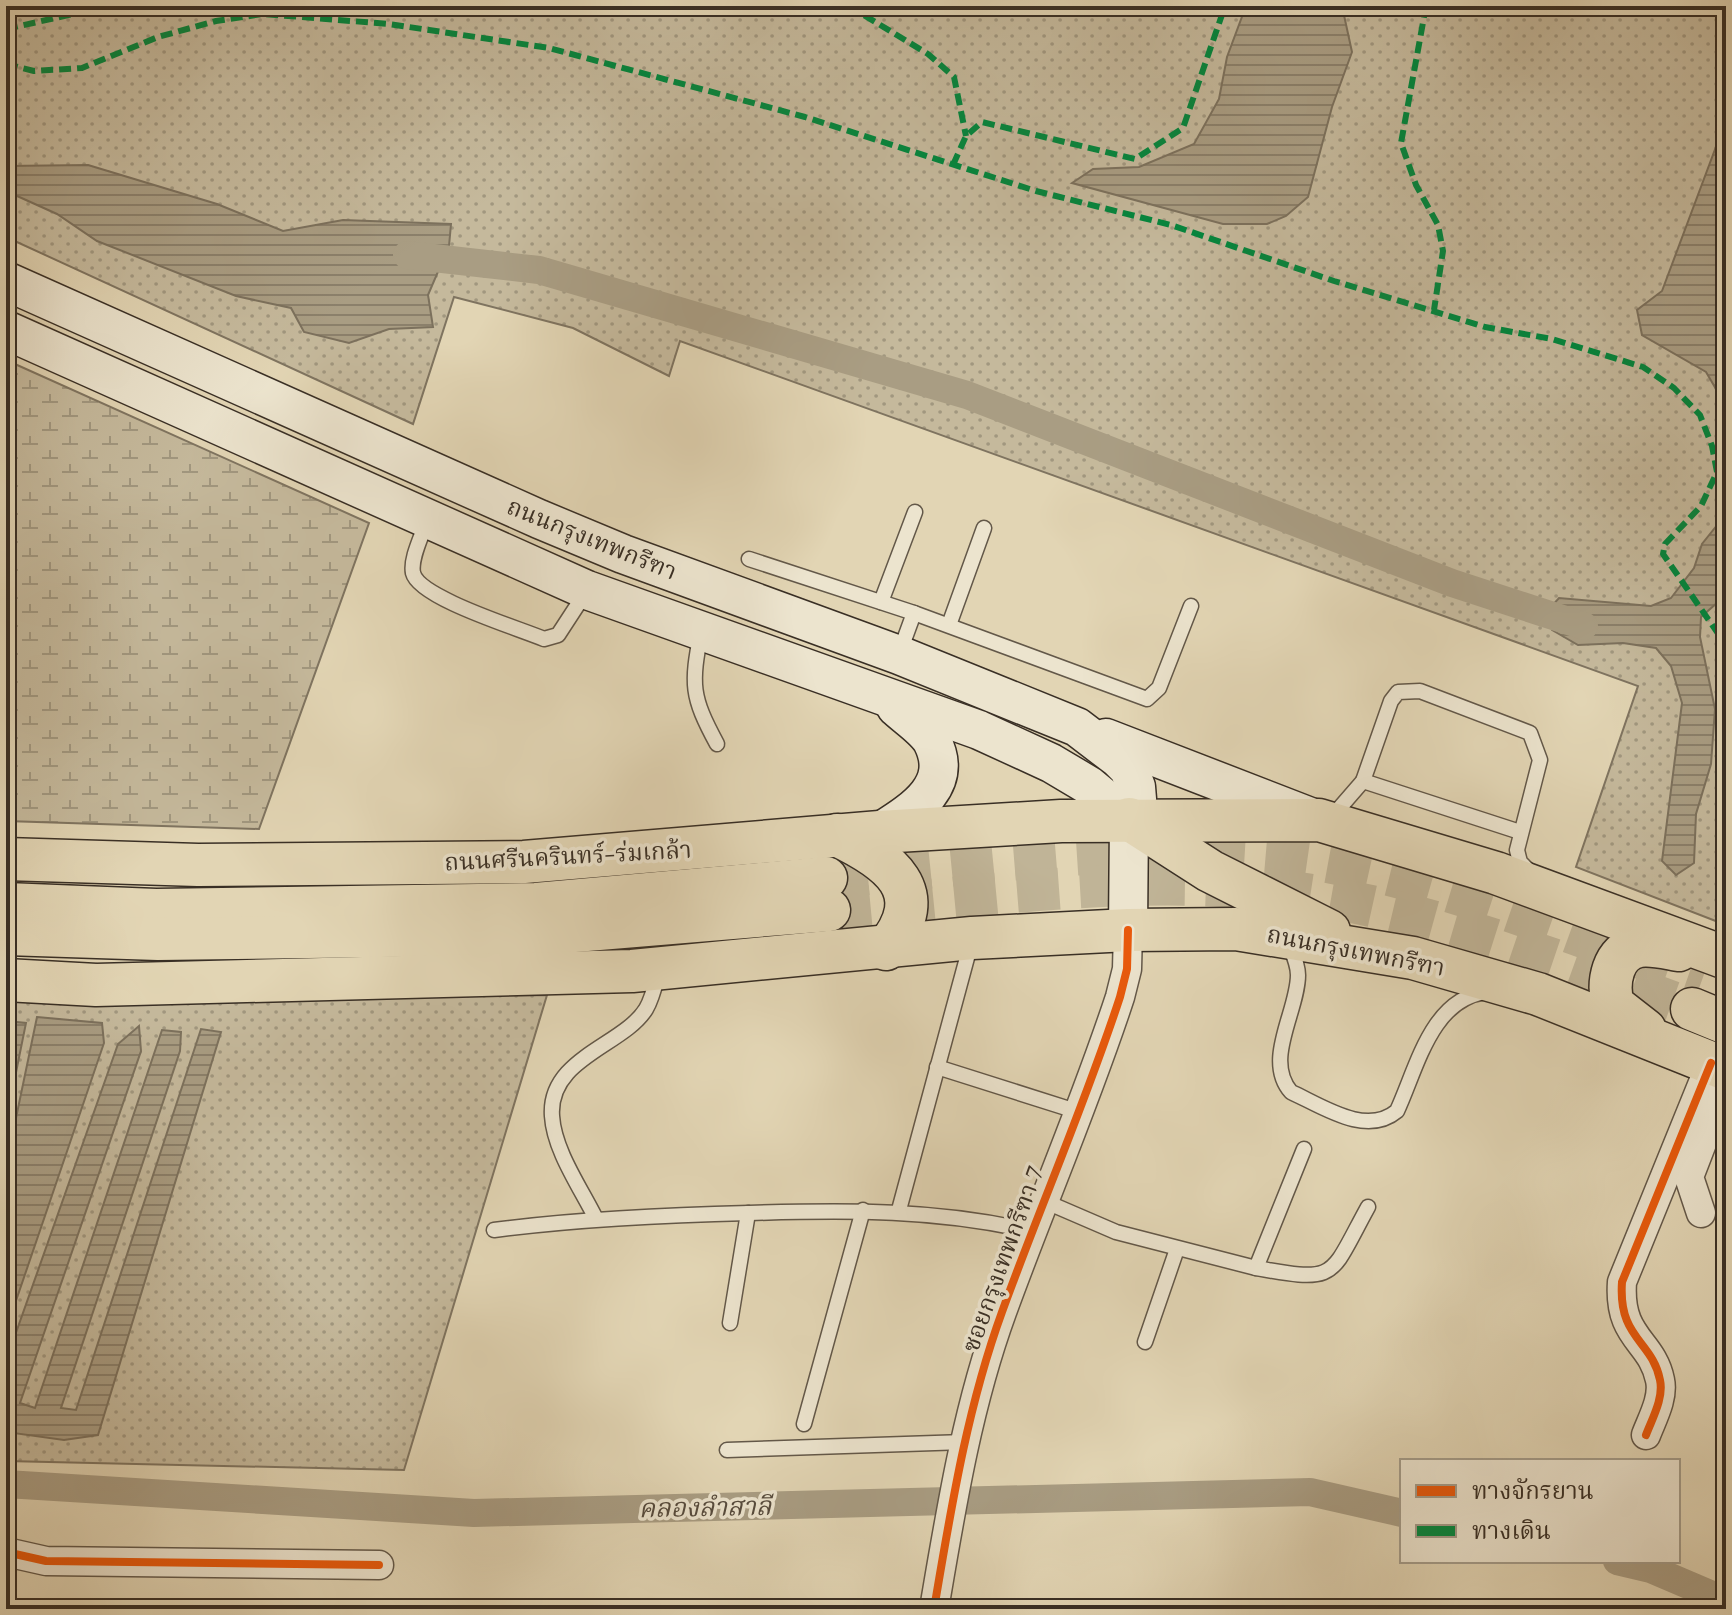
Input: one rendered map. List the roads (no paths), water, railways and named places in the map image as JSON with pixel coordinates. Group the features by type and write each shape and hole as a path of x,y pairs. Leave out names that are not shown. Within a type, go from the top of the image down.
{"main road":[{"name":"ถนนกรุงเทพกรีฑา","path":"6,281 623,554 899,655 1077,727 1129,769 1137,799 1129,819 1128,930 1236,929 1413,958 1538,994 1709,1065"},
{"name":"ถนนกรุงเทพกรีฑา","path":"6,330 587,590 881,693 1051,763 1088,785 1129,819"},
{"path":"366,492 382,449"},
{"path":"880,832 915,809 931,794 940,767 931,739 881,693"},
{"path":"1077,727 1323,822 1496,873 1559,896 1715,986"},
{"path":"1129,819 1323,822"},
{"path":"1129,819 1210,871 1366,950"},
{"name":"ถนนศรีนครินทร์-ร่มเกล้า","path":"6,859 198,865 524,862 837,835 1129,819"},
{"path":"837,835 873,852 889,864 904,892 904,925 886,949"},
{"name":"ถนนศรีนครินทร์-ร่มเกล้า","path":"6,904 156,910 536,904 828,894 538,934 158,939 6,934"},
{"path":"6,980 96,985 361,981 659,969 886,949 972,938 1128,930"},
{"path":"1709,1065 1613,1005 1609,982 1614,966 1622,956 1639,946 1715,986"}],"street":[{"name":"ซอยกรุงเทพกรีฑา 7","path":"934,1609 957,1472 1002,1312 1035,1232 1120,997 1127,969 1128,930"},
{"path":"1701,1213 1689,1177 1709,1065"},
{"path":"1646,1435 1660,1395 1660,1381 1623,1316 1622,1282 1709,1065"},
{"path":"6,1552 46,1561 379,1565"}],"lane":[{"path":"881,602 915,512"},
{"path":"427,519 413,567 414,576 430,593 544,639 558,635 587,590"},
{"path":"949,625 984,528"},
{"path":"749,559 949,625 1147,699 1159,688 1191,606"},
{"path":"899,655 914,613"},
{"path":"701,632 693,677 697,708 717,744"},
{"path":"1323,822 1363,781 1391,701 1398,692 1420,691 1530,733 1540,760 1517,850 1520,862 1559,896"},
{"path":"1363,781 1520,832"},
{"path":"1286,936 1298,973 1279,1060 1285,1085 1291,1092 1359,1121 1388,1119 1397,1111 1440,1016 1454,1003 1490,991 1538,994"},
{"path":"899,1210 972,938"},
{"path":"595,1217 563,1152 552,1115 556,1094 581,1060 635,1022 646,1009 659,969"},
{"path":"937,1067 1079,1112"},
{"path":"1256,1268 1304,1149"},
{"path":"1044,1201 1087,1223 1177,1249 1304,1277 1325,1274 1336,1265 1368,1207"},
{"path":"804,1424 863,1210"},
{"path":"494,1230 595,1217 899,1210 990,1221 1035,1232"},
{"path":"730,1323 748,1213"},
{"path":"1145,1342 1177,1249"},
{"path":"727,1450 965,1442"}],"waterway":[{"path":"407,255 539,270 967,395 1452,583 1584,626"},
{"name":"คลองลำสาลี","path":"6,1484 474,1513 1310,1492 1400,1513"},
{"name":"คลองลำสาลี","path":"1626,1563 1651,1569 1726,1601"}],"tunnel":[{"path":"826,878 1081,854 1211,851 1273,855 1333,863 1426,885 1519,914 1702,980"},
{"path":"829,910 1108,886 1220,886 1275,890 1382,908 1435,922 1538,954 1692,1009"}]}
